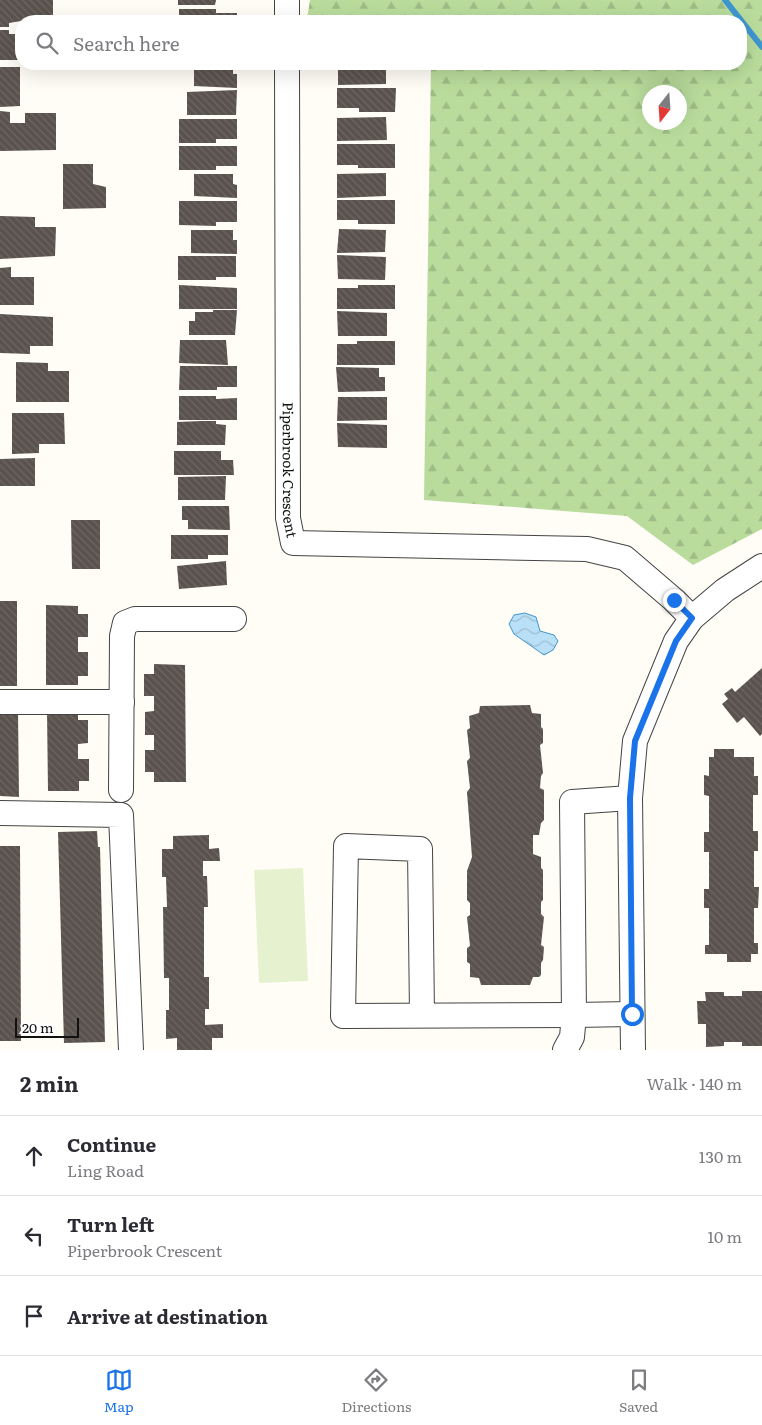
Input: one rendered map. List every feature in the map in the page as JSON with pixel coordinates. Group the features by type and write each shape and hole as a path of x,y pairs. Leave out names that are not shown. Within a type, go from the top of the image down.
{"street":[{"path":"287,0 287,15"},
{"name":"Piperbrook Crescent","path":"287,70 288,518 293,543 587,549 625,558 692,618"},
{"path":"633,1050 630,798 635,741 676,641 692,618 725,590 762,566"},
{"path":"121,790 122,636 125,623 135,619 234,619"},
{"path":"0,702 122,702"},
{"path":"564,1050 572,1037 574,1015 572,802 630,798"},
{"path":"0,813 121,815 131,1050"},
{"path":"422,1015 420,849 346,846 343,1016 632,1014"}],"green space":[{"path":"310,0 762,0 762,529 693,565 627,516 424,500 431,70 747,70 747,15 308,15"},
{"path":"303,868 308,981 259,983 254,870"}],"water":[{"path":"525,613 536,617 540,631 554,635 558,641 553,650 544,655 514,634 509,624 514,615"}],"building":[{"path":"0,0 53,0 53,15 15,15 15,22 9,23 9,27 0,27"},
{"path":"178,0 216,0 215,5 178,5"},
{"path":"179,9 216,9 216,13 237,13 237,15 179,15"},
{"path":"0,30 9,30 9,34 15,34 15,60 0,60"},
{"path":"0,67 15,67 15,70 20,70 20,106 0,107"},
{"path":"194,70 233,70 233,74 237,74 237,88 194,86"},
{"path":"338,70 386,70 386,84 338,85"},
{"path":"337,88 396,88 395,112 359,112 359,108 337,108"},
{"path":"237,90 236,115 187,115 187,92"},
{"path":"0,111 10,112 10,123 25,123 25,113 56,113 56,150 0,151"},
{"path":"386,117 387,140 337,141 337,118"},
{"path":"179,119 237,119 237,139 216,139 216,143 179,143"},
{"path":"337,144 395,144 395,168 358,168 358,165 337,165"},
{"path":"179,146 237,146 237,166 216,166 216,170 179,170"},
{"path":"63,164 93,164 93,184 106,187 106,208 63,209"},
{"path":"386,173 386,196 337,198 337,174"},
{"path":"194,174 233,174 233,184 237,185 237,198 194,196"},
{"path":"337,200 395,200 395,224 358,224 358,220 337,220"},
{"path":"179,201 237,201 237,222 216,222 216,226 179,225"},
{"path":"0,216 35,217 35,227 56,227 55,256 0,259"},
{"path":"339,229 386,230 385,252 337,253"},
{"path":"191,230 233,230 233,240 237,240 237,254 191,253"},
{"path":"337,255 386,257 385,280 338,279"},
{"path":"178,256 236,256 236,277 216,277 216,280 178,280"},
{"path":"11,267 11,277 34,277 34,305 0,305 0,268"},
{"path":"179,285 237,288 237,309 179,309"},
{"path":"358,285 395,285 395,309 337,309 337,288 358,288"},
{"path":"213,310 237,310 235,335 189,335 189,321 195,321 195,312 213,312"},
{"path":"337,311 387,313 387,336 338,336"},
{"path":"0,314 53,317 53,346 30,346 30,354 0,353"},
{"path":"180,340 226,340 228,365 179,363"},
{"path":"357,341 395,341 395,365 337,365 337,344 357,344"},
{"path":"16,362 48,363 48,371 69,371 69,402 16,402"},
{"path":"180,366 237,366 237,387 217,387 217,390 179,390"},
{"path":"336,367 379,368 379,377 385,377 385,391 338,392"},
{"path":"179,396 216,396 216,399 237,398 237,420 179,420"},
{"path":"338,397 387,397 387,420 337,421"},
{"path":"12,413 64,413 65,444 39,444 39,453 12,454"},
{"path":"216,421 216,424 226,425 225,445 177,445 177,422"},
{"path":"337,423 387,425 387,448 338,447"},
{"path":"174,451 221,451 221,460 233,460 234,475 174,475"},
{"path":"35,458 35,486 0,486 0,459"},
{"path":"226,476 225,500 178,500 178,477"},
{"path":"182,506 229,506 230,530 188,529 188,520 182,520"},
{"path":"71,520 100,520 100,569 72,569"},
{"path":"171,535 228,535 228,555 208,555 208,559 171,559"},
{"path":"226,561 227,585 179,589 177,566"},
{"path":"0,601 17,601 17,686 0,686"},
{"path":"46,605 78,606 78,614 88,614 88,637 78,637 78,652 88,652 88,676 78,676 78,685 46,685"},
{"path":"154,664 185,665 186,782 154,782 154,772 145,772 145,750 154,750 154,735 145,735 145,712 154,711 154,696 144,696 144,674 154,674"},
{"path":"762,668 762,734 760,736 744,717 737,723 722,704 728,699 724,694 732,688 735,692"},
{"path":"530,705 532,713 541,714 541,727 543,729 543,743 540,745 543,773 540,788 544,790 544,820 541,823 539,835 533,835 533,854 541,857 541,868 543,870 541,914 544,917 541,945 544,947 541,975 533,977 530,985 481,985 479,978 470,977 470,964 467,962 467,948 470,946 467,917 470,915 470,903 467,900 467,871 472,857 467,792 470,788 467,761 470,758 467,730 470,728 469,716 479,713 480,706"},
{"path":"47,710 78,710 78,720 88,720 88,743 78,744 78,759 89,759 89,781 79,781 79,791 48,791"},
{"path":"0,712 18,712 19,797 0,796"},
{"path":"714,749 734,749 734,757 754,757 754,776 758,776 758,795 753,795 753,831 758,831 758,851 754,851 754,887 759,887 758,908 754,908 754,943 758,943 758,954 751,954 751,962 727,962 727,954 705,954 705,945 709,945 709,908 704,908 704,889 709,889 709,852 704,852 704,832 709,832 709,796 704,795 704,775 709,776 709,757 714,757"},
{"path":"97,831 98,847 100,847 105,1042 64,1043 58,832"},
{"path":"209,835 209,849 219,848 220,861 203,861 203,876 207,876 208,907 204,907 204,977 209,977 209,1009 205,1009 205,1025 223,1024 223,1038 212,1038 212,1050 177,1050 177,1038 166,1039 166,1010 169,1010 169,978 164,978 163,907 167,907 166,877 162,877 162,849 173,849 173,836"},
{"path":"0,846 20,846 21,1041 0,1041"},
{"path":"742,991 762,991 762,1046 742,1046 742,1042 724,1042 724,1046 706,1047 706,1024 698,1024 697,1001 706,1001 705,992 724,992 724,996 742,996"}],"waterway":[{"path":"725,0 737,15"},
{"path":"747,28 762,47"}],"route":[{"path":"632,1014 630,798 635,741 676,641 692,618 674,600"}]}
